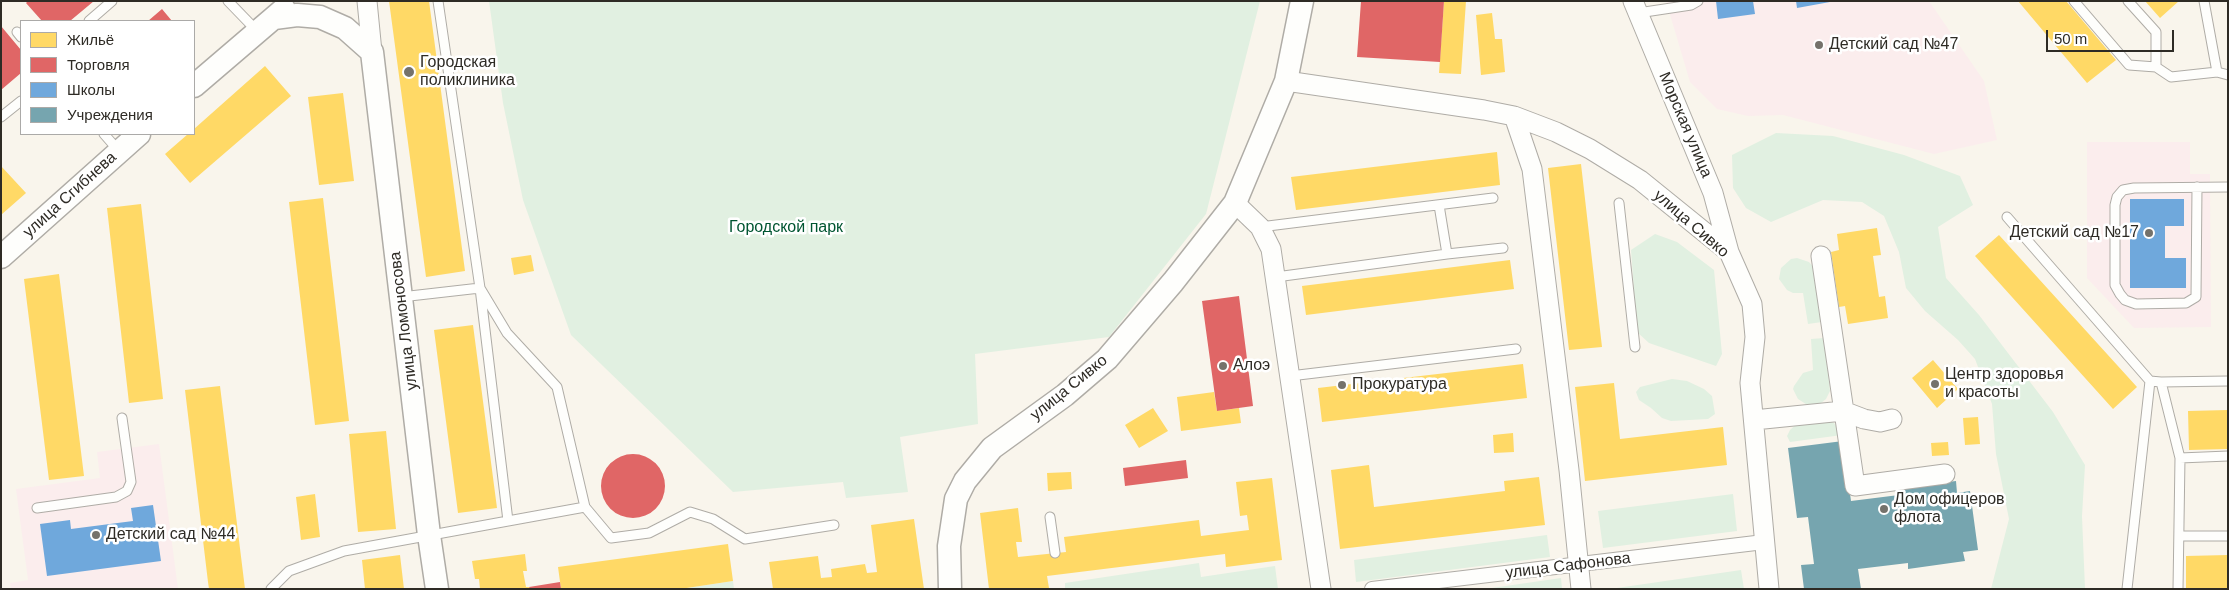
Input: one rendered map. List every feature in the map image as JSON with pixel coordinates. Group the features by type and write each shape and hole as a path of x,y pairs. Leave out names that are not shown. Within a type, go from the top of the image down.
{"street":[{"path":"195,85 294,1"},
{"name":"улица Ломоносова","path":"367,1 400,297 437,589"},
{"name":"улица Сивко","path":"950,589 949,546 956,499 965,481 992,448 1065,395 1107,359 1178,275 1235,203 1286,81 1302,1"},
{"name":"Морская улица","path":"1636,7 1714,193 1729,252"},
{"path":"265,25 297,15 320,17 345,28 372,52"},
{"name":"улица Сивко","path":"1286,81 1484,110 1514,116 1556,132 1590,149 1640,180 1729,252 1752,304 1755,337 1750,383 1769,589"},
{"path":"1514,116 1532,169 1569,470 1581,589"},
{"name":"улица Сгибнева","path":"1,257 138,135"},
{"path":"1235,203 1260,227 1271,250 1321,589"},
{"path":"1821,256 1855,486 1945,474"},
{"path":"1754,420 1843,411 1864,420 1880,422 1892,419"},
{"name":"улица Сафонова","path":"1372,589 1764,542"}],"lane":[{"path":"90,20 112,1"},
{"path":"228,1 265,25"},
{"path":"438,1 480,288 508,521"},
{"path":"1636,7 1691,5 1698,1"},
{"path":"2074,1 2129,65 2156,67 2171,77 2217,72 2228,75"},
{"path":"2128,1 2156,32 2156,67"},
{"path":"2204,1 2217,72"},
{"path":"1,117 20,102"},
{"path":"105,135 119,151"},
{"path":"2196,187 2196,297 2186,304 2136,304 2125,300 2116,285 2115,204 2117,197 2123,190 2134,188 2196,187 2228,187"},
{"path":"1260,227 1493,198"},
{"path":"1619,203 1635,347"},
{"path":"1439,205 1446,254"},
{"path":"2007,217 2150,381 2228,381"},
{"path":"1276,277 1504,248"},
{"path":"400,297 480,288"},
{"path":"480,288 507,333 557,386 585,507 612,538 649,534 690,512 713,519 745,538 834,525"},
{"path":"1290,376 1516,349"},
{"path":"2127,589 2150,381"},
{"path":"2162,382 2180,458 2178,589"},
{"path":"37,508 116,497 127,491 131,482 122,418"},
{"path":"2180,458 2228,456"},
{"path":"271,589 289,571 344,551 585,507"},
{"path":"1050,517 1055,553"},
{"path":"2179,536 2228,536"}],"shaded area":[{"name":"Детский сад №47","path":"1666,1 1929,1 1984,81 1997,140 1934,154 1783,115 1748,116 1717,109 1690,82"},
{"name":"Детский сад №17","path":"2087,142 2190,142 2190,174 2210,174 2211,327 2134,328 2087,278"},
{"name":"Детский сад №44","path":"159,444 178,589 11,589 10,583 28,580 16,489 100,478 97,452"}],"green space":[{"name":"Городской парк","path":"489,1 1260,1 1206,214 1109,337 975,354 978,424 900,437 908,492 846,498 843,482 733,492 571,335 523,200 503,103"},
{"path":"1776,133 1833,136 1904,155 1960,176 1973,205 1938,227 1946,278 1979,315 2053,412 2085,465 2082,516 2085,589 1991,589 2009,519 1996,454 1992,404 1975,359 1958,340 1925,311 1906,288 1899,252 1884,216 1862,202 1823,200 1771,222 1746,208 1733,188 1732,155"},
{"path":"1655,234 1677,242 1714,270 1722,354 1716,366 1649,343 1637,332 1631,250"},
{"path":"1797,258 1809,262 1815,269 1822,322 1808,324 1803,293 1793,293 1787,290 1779,279 1781,268 1791,259"},
{"path":"1824,338 1830,391 1826,399 1821,403 1809,406 1798,399 1793,389 1803,373 1813,370 1811,339"},
{"path":"1672,379 1687,381 1704,389 1712,396 1715,414 1708,419 1671,421 1662,418 1639,400 1636,392 1640,387"},
{"path":"1821,418 1834,423 1842,435 1790,442 1787,436 1790,430 1801,420"},
{"path":"1733,494 1737,531 1603,548 1598,511"},
{"path":"1547,535 1550,557 1356,582 1354,560"},
{"path":"1199,563 1201,577 1275,566 1278,589 1065,589 1065,583"},
{"path":"1741,570 1744,589 1610,589"},
{"path":"1561,578 1562,589 1485,589"},
{"path":"733,581 734,589 680,589"}],"building: Жильё":[{"path":"389,1 429,1 465,271 426,277"},
{"path":"1444,1 1466,1 1461,74 1439,73"},
{"path":"2018,1 2066,1 2116,60 2087,83"},
{"path":"2145,1 2179,1 2160,18"},
{"path":"1492,13 1495,39 1502,39 1505,72 1481,75 1476,15"},
{"path":"265,66 291,96 190,183 165,154 187,135 195,135 195,128"},
{"path":"343,93 354,181 319,185 308,97"},
{"path":"1497,152 1500,185 1296,210 1291,177"},
{"path":"1581,164 1602,347 1569,350 1548,168"},
{"path":"1,166 26,193 1,215"},
{"path":"323,198 349,421 315,425 289,202"},
{"path":"141,204 163,399 129,403 107,208"},
{"path":"1877,228 1881,255 1873,256 1879,297 1885,296 1888,318 1848,324 1845,306 1839,307 1831,252 1839,250 1837,234"},
{"path":"1999,235 2137,387 2113,409 1975,256"},
{"path":"531,255 534,271 514,275 511,258"},
{"path":"1510,260 1514,289 1306,315 1302,286"},
{"path":"59,274 84,476 49,480 24,279"},
{"path":"473,325 497,508 458,513 434,330"},
{"name":"Центр здоровья и красоты","path":"1933,360 1958,389 1937,408 1912,378"},
{"path":"1523,364 1527,398 1322,422 1318,388"},
{"path":"1614,383 1620,439 1723,427 1727,465 1585,481 1575,387"},
{"path":"220,386 245,589 209,589 208,582 185,390"},
{"path":"1214,392 1217,411 1239,408 1241,423 1181,431 1177,397"},
{"path":"1153,408 1168,431 1139,448 1125,425"},
{"path":"2228,410 2228,449 2189,450 2188,411"},
{"path":"1978,417 1980,444 1965,445 1963,418"},
{"path":"386,431 396,529 358,532 349,434"},
{"path":"1513,433 1514,452 1494,453 1493,435"},
{"path":"1948,442 1949,455 1932,456 1931,443"},
{"path":"1369,465 1374,507 1505,491 1504,481 1539,477 1545,525 1340,549 1331,470"},
{"path":"1071,472 1072,489 1048,491 1047,473"},
{"path":"1272,478 1282,560 1226,567 1225,554 1047,576 1049,588 989,589 980,513 1018,508 1022,542 1016,542 1018,557 1066,552 1064,537 1199,520 1201,536 1249,530 1247,515 1240,516 1236,482"},
{"path":"315,494 320,537 301,540 296,497"},
{"path":"914,519 924,589 773,589 769,562 818,556 821,578 832,577 831,569 865,564 867,573 877,572 871,525"},
{"path":"728,544 733,581 680,589 561,589 558,567"},
{"path":"525,554 527,571 523,571 526,587 530,589 480,589 479,579 475,579 472,561"},
{"path":"400,555 404,589 365,589 362,560"},
{"path":"2228,555 2228,589 2186,589 2186,556"}],"building: Торговля":[{"path":"28,1 94,1 71,20 41,20 26,3"},
{"path":"1361,1 1444,1 1440,62 1357,57"},
{"path":"162,9 171,20 149,20"},
{"path":"1,26 20,49 20,74 1,90"},
{"path":"1239,296 1253,406 1217,411 1202,301"},
{"path":"627,454 639,454 656,463 663,474 665,486 663,498 656,509 639,518 627,518 615,513 606,504 601,492 601,480 606,468 615,459"},
{"path":"1186,460 1188,478 1125,486 1123,468"},
{"path":"560,582 561,589 530,589 529,587"}],"building: Школы":[{"path":"1716,1 1753,1 1755,14 1718,19"},
{"path":"1796,1 1830,1 1830,2 1797,8"},
{"path":"2130,199 2184,199 2184,226 2165,226 2165,258 2186,258 2186,288 2130,288"},
{"path":"153,505 161,561 47,576 40,524 70,520 71,529 133,521 131,508"}],"building: Учреждения":[{"name":"Дом офицеров флота","path":"1843,441 1851,501 1899,495 1899,488 1956,481 1957,493 1970,491 1978,550 1963,552 1965,561 1908,569 1908,563 1858,569 1861,589 1804,589 1801,565 1814,564 1808,517 1797,518 1788,448"}],"place":[{"name":"Детский сад №47","path":"1819,45"},
{"name":"Городская поликлиника","path":"409,72"},
{"name":"Детский сад №17","path":"2149,233"},
{"name":"Алоэ","path":"1223,366"},
{"name":"Центр здоровья и красоты","path":"1935,384"},
{"name":"Прокуратура","path":"1342,385"},
{"name":"Дом офицеров флота","path":"1884,509"},
{"name":"Детский сад №44","path":"96,535"}]}
